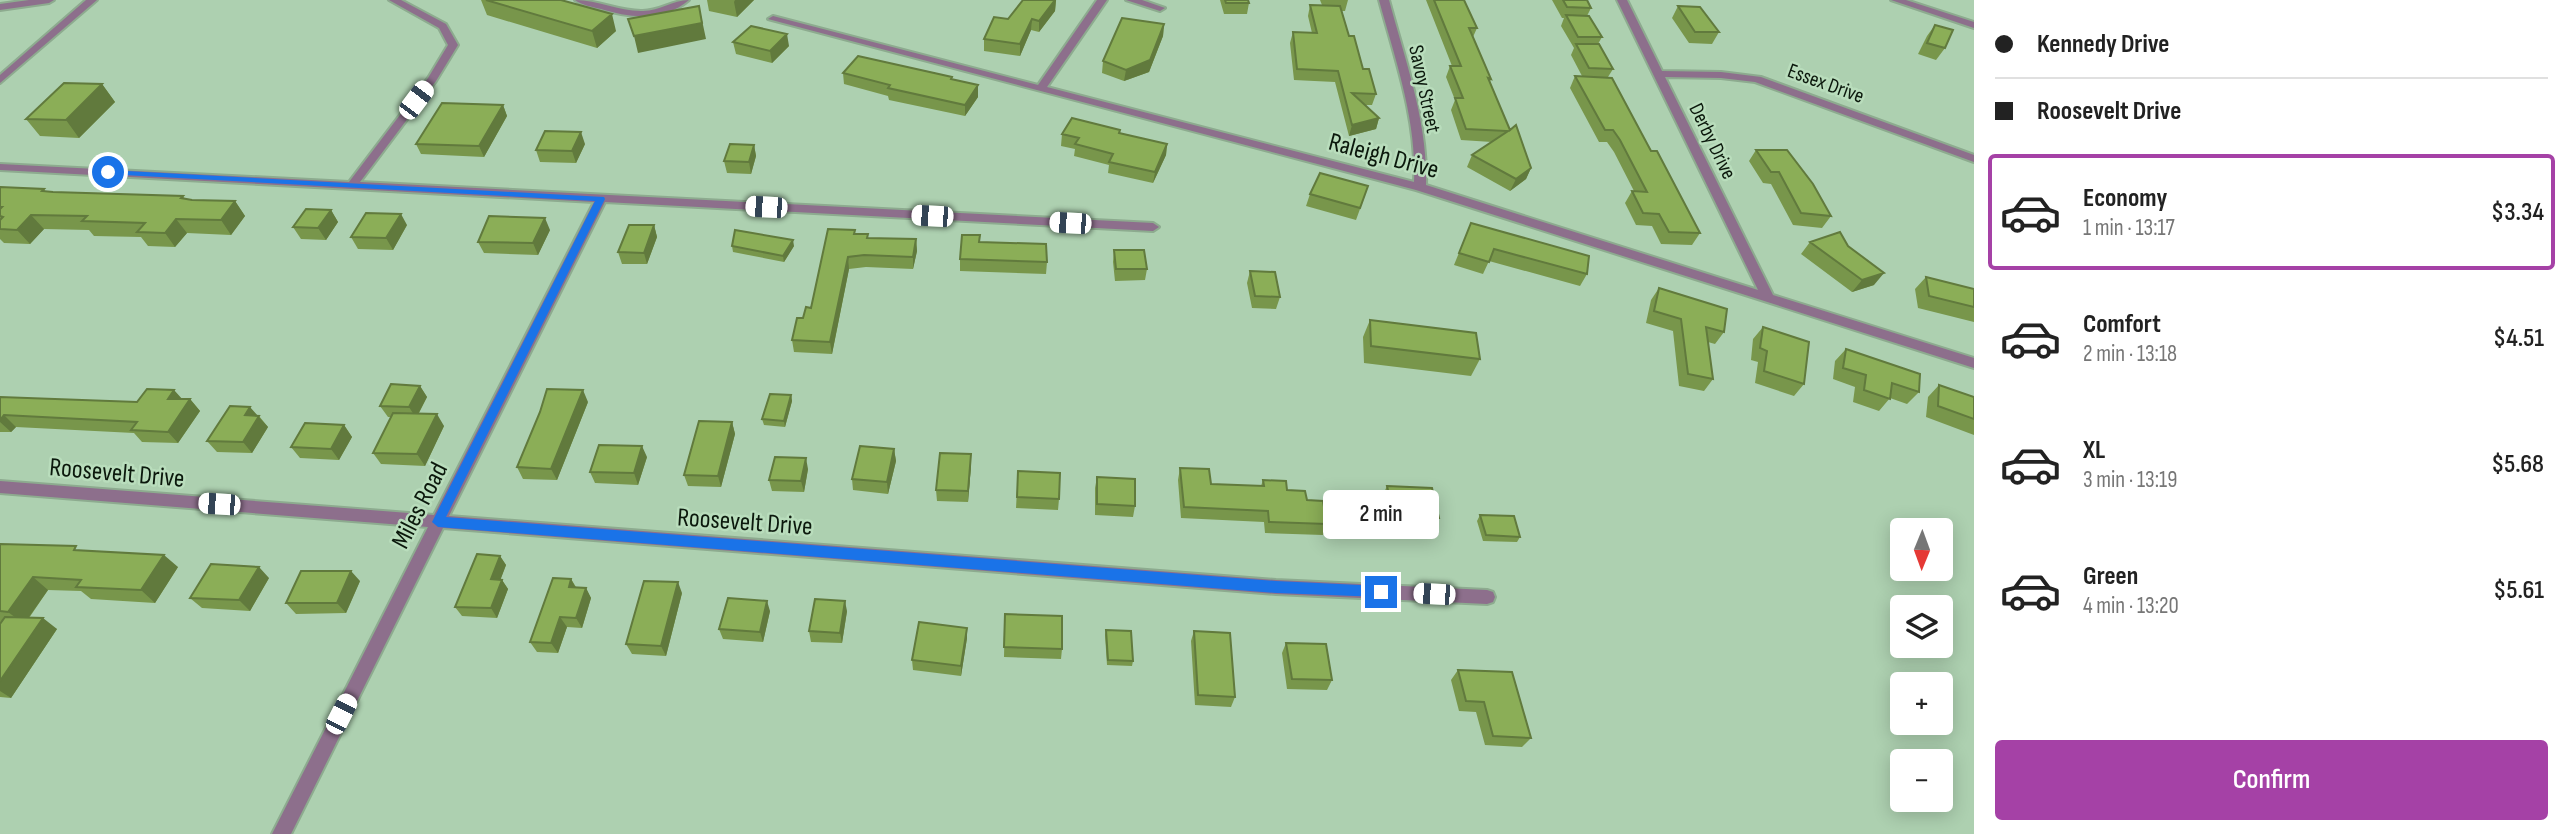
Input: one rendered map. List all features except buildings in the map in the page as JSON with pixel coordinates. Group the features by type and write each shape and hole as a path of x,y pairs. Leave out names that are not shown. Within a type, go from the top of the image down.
{"street":[{"path":"0,7 49,0"},
{"path":"0,80 92,0"},
{"path":"352,185 432,79 453,45 443,26 394,0"},
{"path":"580,0 635,15 661,14 684,0"},
{"path":"1041,88 1102,0"},
{"path":"1131,0 1160,8"},
{"name":"Savoy Street","path":"1384,0 1410,106 1422,171 1420,187"},
{"name":"Derby Drive","path":"1622,0 1769,299"},
{"path":"1900,1 1974,25"},
{"name":"Raleigh Drive","path":"773,19 1420,187 1974,363"},
{"name":"Essex Drive","path":"1658,74 1721,75 1758,79 1974,159"},
{"path":"0,167 1153,227"},
{"name":"Miles Road","path":"281,834 601,199"},
{"name":"Roosevelt Drive","path":"0,487 1276,587 1487,597"}],"route":[{"path":"108,172 601,199 438,522 1276,587 1381,592"}]}
